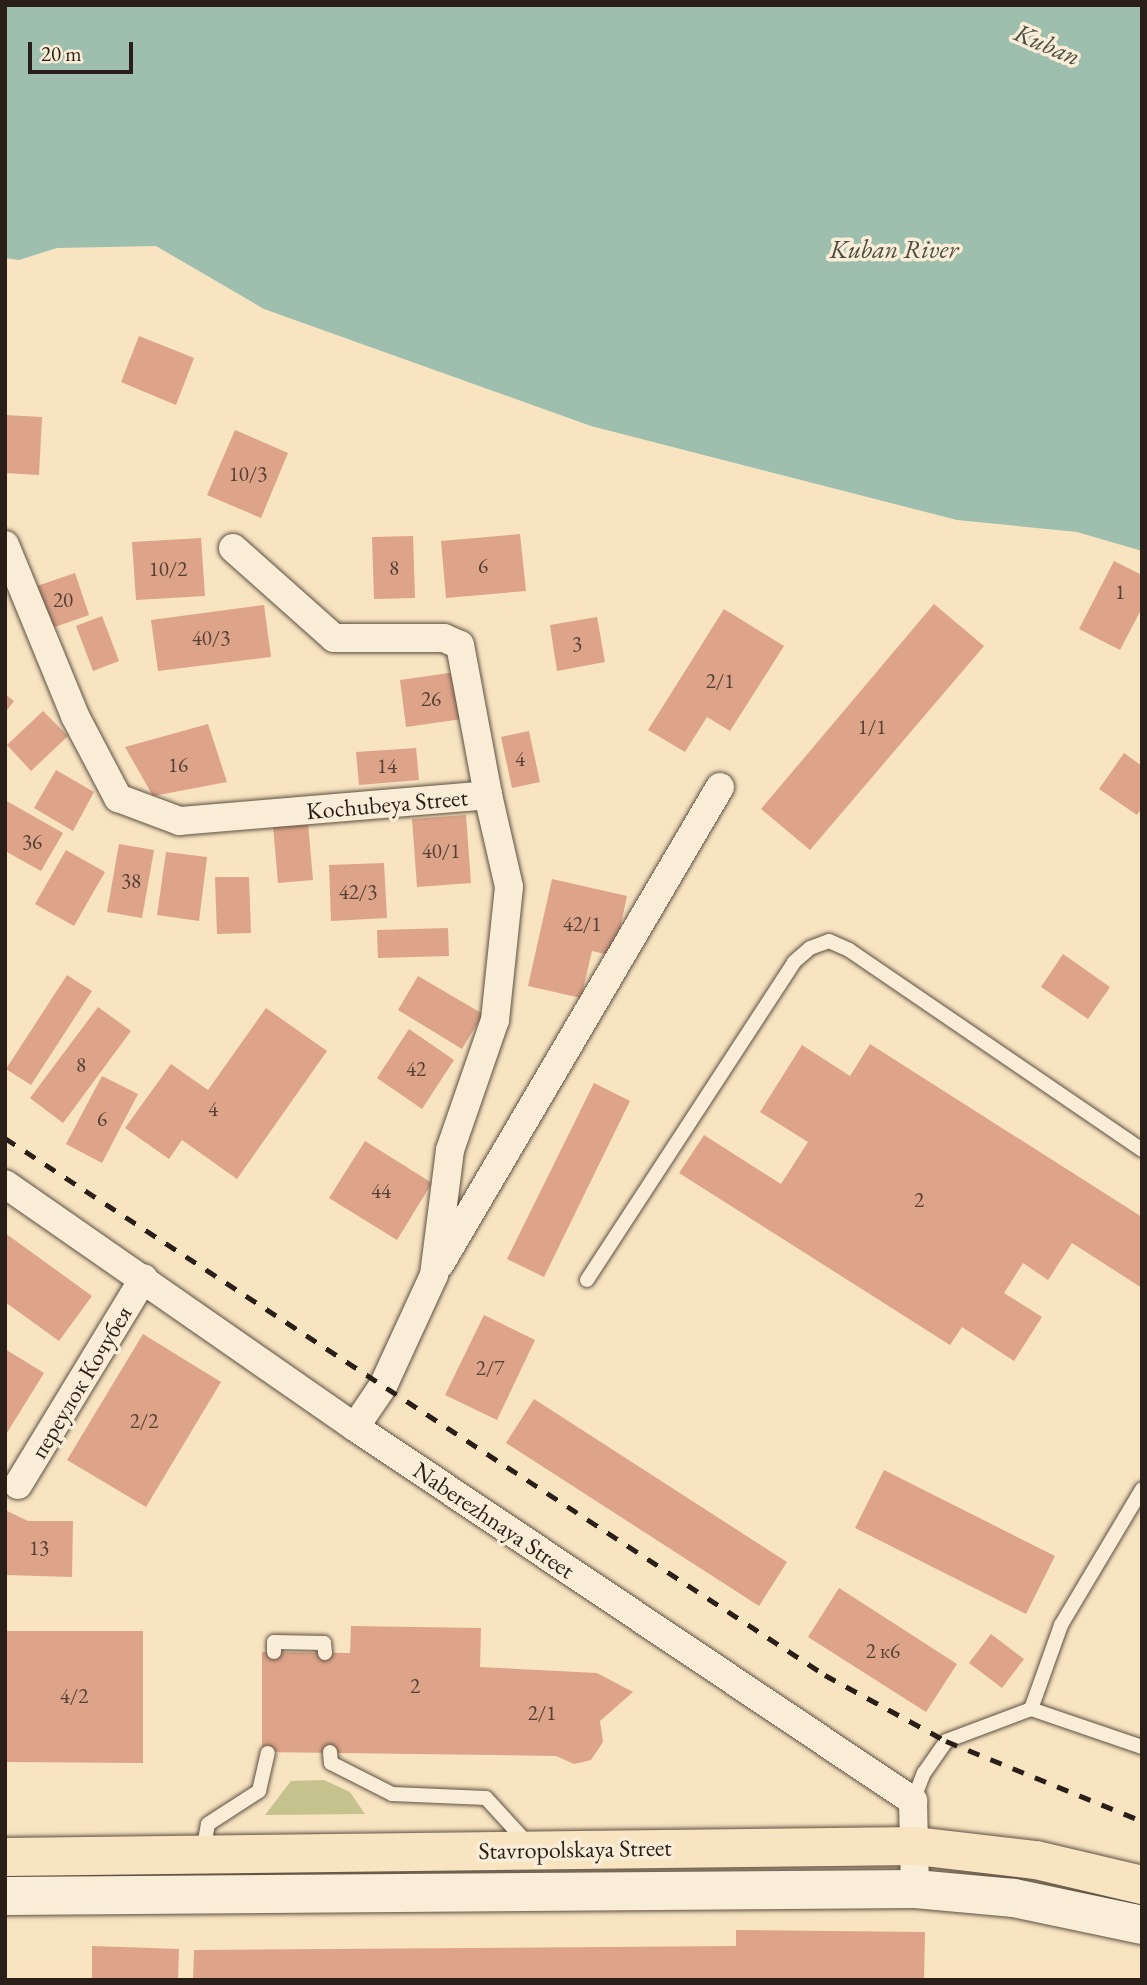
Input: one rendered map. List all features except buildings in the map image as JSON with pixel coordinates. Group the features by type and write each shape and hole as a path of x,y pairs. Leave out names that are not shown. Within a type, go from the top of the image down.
{"main road":[{"name":"Stavropolskaya Street","path":"5,1857 916,1846 1036,1860 1142,1885"},
{"name":"Stavropolskaya Street","path":"5,1896 915,1889 1014,1898 1142,1925"}],"street":[{"name":"Kochubeya Street","path":"5,545 75,716 118,798 180,821 488,795 509,887 495,1020 450,1150 433,1275"},
{"path":"233,548 334,638 444,638 460,645 488,795"},
{"name":"Kochubeya Street","path":"355,1427 383,1386 433,1275 720,786"},
{"name":"Naberezhnaya Street","path":"5,1184 355,1427 913,1801"},
{"name":"переулок Кочубея","path":"18,1485 144,1278"},
{"path":"913,1801 915,1889"}],"lane":[{"path":"587,1280 794,962 810,948 829,941 849,950 1142,1150"},
{"path":"1031,1709 1061,1625 1142,1489"},
{"path":"274,1652 274,1642 324,1643 325,1653"},
{"path":"913,1801 924,1773 946,1741 1031,1709 1142,1746"},
{"path":"330,1752 331,1763 392,1794 486,1798 533,1849"},
{"path":"203,1853 208,1824 259,1791 268,1753"}],"shaded area":[{"path":"324,1780 350,1792 365,1814 265,1815 291,1781"}],"water":[{"name":"Kuban River","path":"5,5 1142,5 1142,551 1077,532 957,520 591,426 264,309 156,246 57,248 19,260 5,258"}],"railway":[{"path":"5,1138 825,1675 946,1741 1142,1821"}],"water label":[{"name":"Kuban","path":"1047,45"}]}
